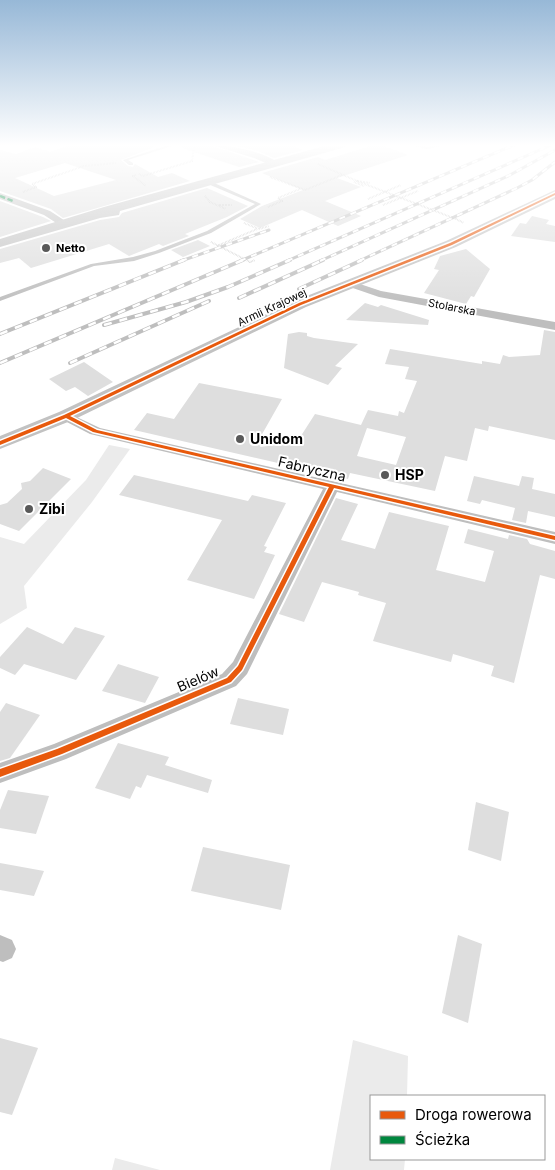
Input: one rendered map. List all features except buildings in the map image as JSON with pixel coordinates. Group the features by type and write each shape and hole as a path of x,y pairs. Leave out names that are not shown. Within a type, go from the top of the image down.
{"street":[{"path":"10,200 47,213 65,224"},
{"path":"0,243 154,200"},
{"name":"Armii Krajowej","path":"0,443 66,416 300,304 451,244 543,200"},
{"name":"Stolarska","path":"351,284 379,294 555,326"},
{"name":"Fabryczna","path":"66,416 95,431 555,538"},
{"name":"Bielów","path":"0,772 60,752 229,680 240,668 332,486"}],"lane":[{"path":"0,299 93,265 134,259 199,236 259,204 249,200"}],"path":[{"path":"208,200 229,211"},
{"path":"383,205 397,200"},
{"path":"405,200 456,219"},
{"path":"217,246 257,229"},
{"path":"199,236 250,262 255,260"},
{"path":"234,254 238,252"}],"shaded area":[{"path":"109,445 130,449 92,502 24,586 27,608 0,624 0,537 24,544 86,480"},
{"path":"353,1040 408,1056 407,1095 370,1095 370,1160 405,1160 404,1170 330,1170"},
{"path":"115,1158 160,1170 112,1170"}],"railway":[{"path":"240,261 385,200"},
{"path":"287,261 427,200"},
{"path":"320,261 456,200"},
{"path":"359,261 492,200"},
{"path":"181,261 269,230"},
{"path":"0,334 184,260"},
{"path":"0,363 243,260"},
{"path":"104,325 186,302 228,287 290,260"},
{"path":"239,298 323,260"},
{"path":"299,289 362,260"},
{"path":"70,363 209,301"}],"cycle path":[{"path":"0,443 66,416 300,304 451,244 543,200"},
{"path":"66,416 95,431 555,538"},
{"path":"0,773 59,752 229,680 240,668 332,486"}],"place":[{"name":"Netto","path":"46,248"},
{"name":"Unidom","path":"240,439"},
{"name":"HSP","path":"385,475"},
{"name":"Zibi","path":"29,509"}]}
